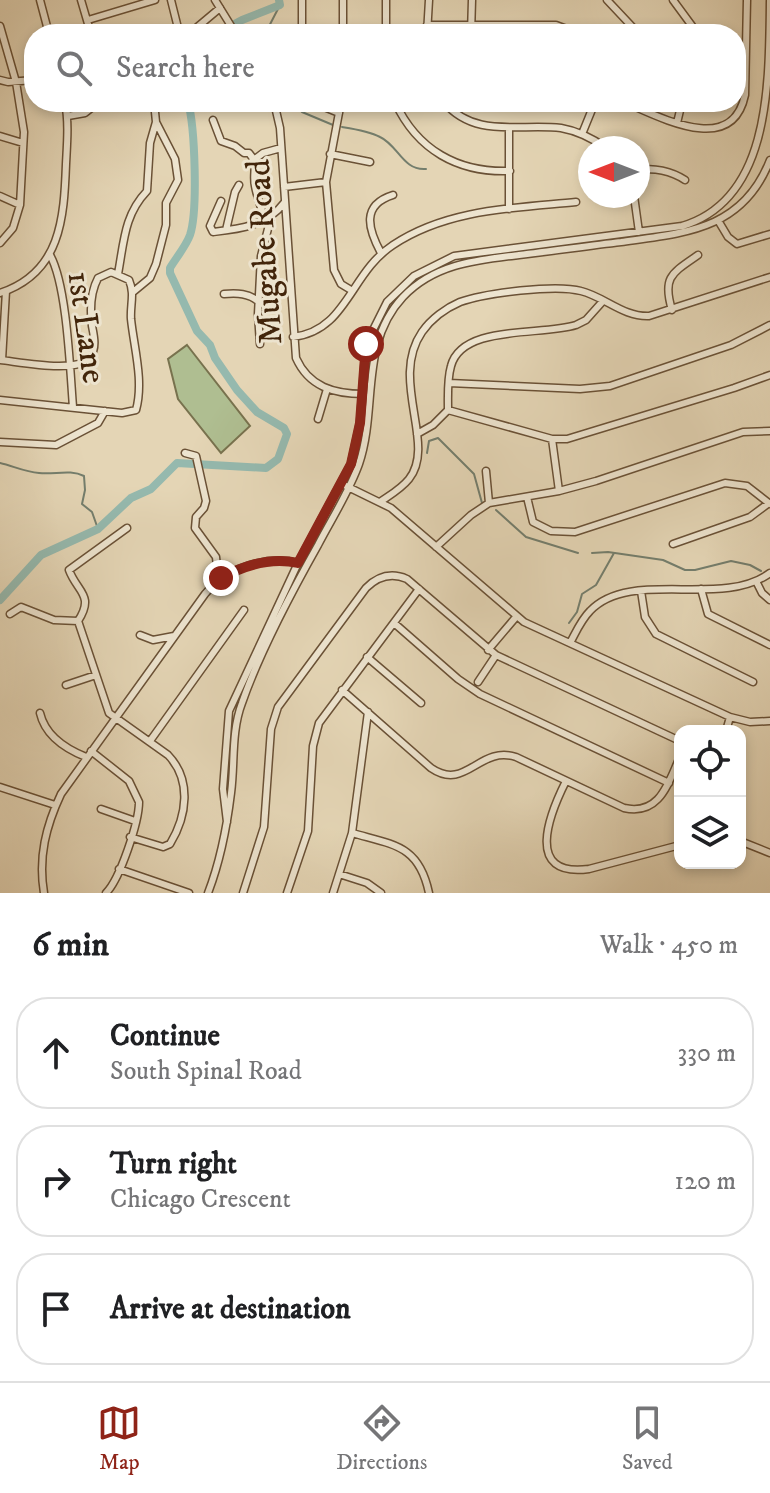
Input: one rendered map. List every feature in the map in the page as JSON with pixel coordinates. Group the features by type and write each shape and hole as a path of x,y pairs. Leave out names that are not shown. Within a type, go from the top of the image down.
{"street":[{"path":"40,0 46,24"},
{"path":"81,0 89,24"},
{"path":"88,20 155,0"},
{"path":"171,0 177,24"},
{"path":"215,0 231,24"},
{"path":"302,0 302,24"},
{"path":"343,0 343,24"},
{"path":"386,0 386,24"},
{"path":"427,24 429,0"},
{"path":"470,24 472,0"},
{"path":"607,0 630,24"},
{"path":"673,0 691,24"},
{"path":"746,85 747,0"},
{"path":"768,133 770,1"},
{"path":"201,24 220,8"},
{"path":"0,26 23,116 20,205 13,228 0,243"},
{"path":"0,80 24,81"},
{"path":"0,400 133,412 137,404 138,372 131,317 133,292 129,280 118,274 107,272 96,283 91,306 93,354 83,363 70,366 1,360 3,292 25,280 50,255 64,214 67,112"},
{"path":"68,116 86,112"},
{"path":"133,292 150,278 156,264 166,225 166,203 178,180 175,159 156,122 155,112"},
{"name":"Mugabe Road","path":"276,112 281,148 296,358 312,382 327,389"},
{"path":"401,112 415,135 444,159 481,171 510,171"},
{"path":"455,112 474,123 509,128 559,128 585,136"},
{"path":"582,134 591,112"},
{"path":"649,112 695,129 713,129 731,120 738,112"},
{"path":"677,123 680,112"},
{"path":"339,113 326,182 334,270 341,284 351,290"},
{"path":"213,120 221,141 250,153 255,159 255,186 268,218 261,256 260,344"},
{"path":"118,274 127,221 138,199 147,191 150,143 156,122"},
{"path":"509,128 509,209"},
{"path":"0,136 23,143"},
{"path":"255,159 263,153 281,148"},
{"path":"330,154 370,162"},
{"path":"208,893 227,822 239,712 302,564 345,486 366,394 366,344 381,312 395,293 425,269 454,256 640,235 681,234 719,222 749,197 767,158"},
{"path":"640,235 714,215 744,190 767,158"},
{"path":"650,169 677,175 685,180"},
{"path":"284,187 326,182"},
{"path":"226,230 239,185"},
{"path":"381,253 371,231 371,214 378,202 393,195"},
{"path":"0,196 20,205"},
{"path":"221,201 210,229 213,232 239,230 268,218 284,203"},
{"path":"293,337 309,335 325,327 381,253 411,234 442,221 509,209 576,202"},
{"path":"636,208 640,235"},
{"path":"719,222 728,237 737,244 770,234"},
{"name":"1st Lane","path":"50,255 59,282 73,407"},
{"path":"672,310 667,291 670,278 676,269 698,255"},
{"path":"380,502 408,481 414,471 418,451 409,387 410,364 424,330 457,303 547,289 577,290 638,316 654,316 770,277"},
{"path":"224,294 252,296 259,302"},
{"path":"417,434 429,428 448,410 454,357 467,343 576,325 586,320 603,301"},
{"path":"449,383 580,389 610,386 742,341 770,325"},
{"path":"448,410 552,439 580,436 770,375"},
{"path":"318,419 327,389 366,394"},
{"path":"0,442 56,445 98,423 105,411"},
{"path":"436,547 489,503 559,491 743,432 770,431"},
{"path":"552,439 559,491"},
{"path":"185,453 197,456 206,504 196,517 195,528 216,557 222,577"},
{"path":"486,471 489,503"},
{"path":"527,497 533,522 541,528 563,533 602,525 725,483 747,486 770,504 754,516 673,544"},
{"path":"345,486 380,502 516,617 730,717 750,722 770,721"},
{"path":"127,528 70,567 69,574 86,601 78,621 107,708 114,718 150,741 175,762 184,780 186,798 170,844 163,847 130,837"},
{"path":"44,893 42,852 55,805 86,757 205,594 222,577 240,569 275,560 302,564"},
{"path":"570,643 584,617 613,596 641,591 737,587 770,573"},
{"path":"243,893 264,827 271,729 282,698 371,584 385,576 397,575 407,579 496,655 674,738"},
{"path":"756,581 770,600"},
{"path":"287,893 308,831 315,736 323,717 419,589"},
{"path":"701,589 708,614 770,645"},
{"path":"641,591 645,617 656,634 753,682"},
{"path":"10,614 21,607 54,620 78,621"},
{"path":"150,741 244,610"},
{"path":"488,650 516,617"},
{"path":"394,623 458,679 480,694 669,783"},
{"path":"140,635 153,640 174,636"},
{"path":"478,682 496,655"},
{"path":"367,657 421,703"},
{"path":"66,685 96,675"},
{"path":"342,690 431,768 446,776 456,775 490,757 503,754 516,757 624,808 637,810 658,801 674,771"},
{"path":"333,893 352,833 368,712"},
{"path":"40,713 45,727 65,748 86,757"},
{"path":"728,725 730,717"},
{"path":"91,751 134,787 139,802 114,883 106,893"},
{"path":"566,781 552,809 546,832 549,853 559,865 575,870 589,869 674,847"},
{"path":"0,787 55,805"},
{"path":"101,809 135,821"},
{"path":"352,833 387,843 411,855 424,870 429,893"},
{"path":"746,843 770,853"},
{"path":"119,869 189,893"},
{"path":"339,874 367,883 381,893"},
{"path":"156,893 159,884"}],"green space":[{"path":"187,345 250,426 221,453 178,399 168,359"}],"waterway":[{"path":"235,24 280,5 279,0"},
{"path":"270,24 280,5"},
{"path":"0,600 41,555 98,529 131,498 151,489 177,463 266,468 278,459 287,434 284,428 257,412 237,390 215,358 210,345 197,331 170,273 190,235 194,208 195,169 189,112"},
{"path":"302,112 333,125"},
{"path":"342,127 380,137 406,162 418,169 426,169"},
{"path":"427,453 429,441 438,438 474,474 482,503"},
{"path":"0,463 34,472 84,476 82,504 92,512 98,529"},
{"path":"496,510 526,537 578,553"},
{"path":"592,553 608,552 663,560 685,570 731,561 761,571"},
{"path":"569,623 577,612 582,594 596,585 614,553"}],"route":[{"path":"221,578 240,569 275,560 298,563 351,464 362,411 366,344"}]}
